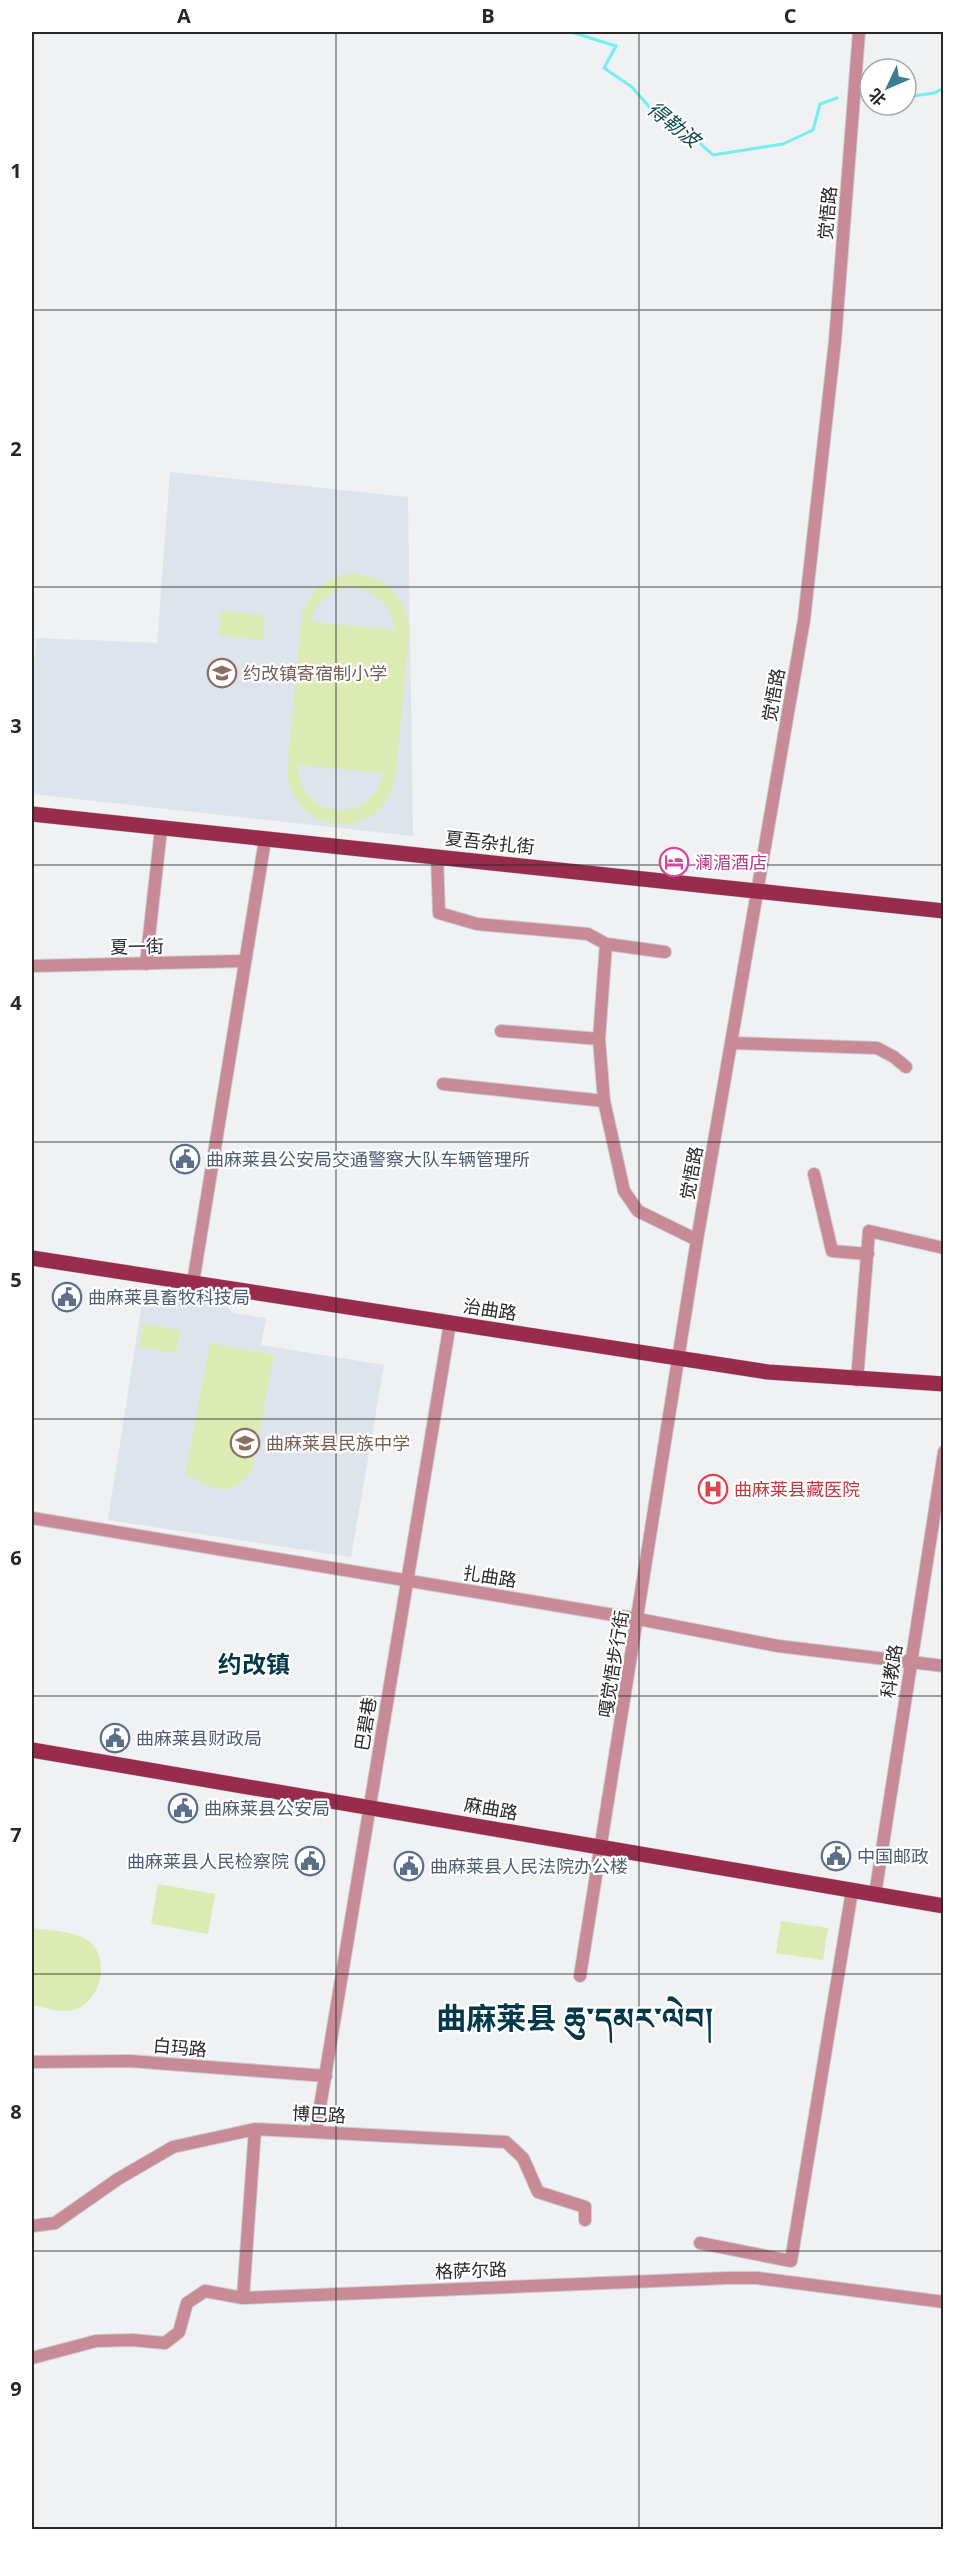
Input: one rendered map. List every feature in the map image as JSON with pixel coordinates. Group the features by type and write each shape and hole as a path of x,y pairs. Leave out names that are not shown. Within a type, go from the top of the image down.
{"main road":[{"name":"夏吾杂扎街","path":"32,814 944,911"},
{"name":"治曲路","path":"32,1258 768,1372 857,1380 944,1384"},
{"name":"麻曲路","path":"32,1750 944,1906"}],"street":[{"name":"觉悟路","path":"679,1358 697,1240 804,620 835,340 859,32"},
{"path":"146,964 161,829"},
{"path":"193,1283 265,840"},
{"path":"438,856 439,913 477,924 588,934 606,944 664,952"},
{"path":"606,944 599,1039 604,1101 624,1191 638,1211 697,1240"},
{"name":"夏一街","path":"32,966 244,962"},
{"path":"501,1031 599,1039"},
{"path":"732,1043 877,1048 906,1067"},
{"path":"443,1084 604,1101"},
{"path":"814,1174 832,1251 868,1254"},
{"path":"857,1380 869,1231 944,1248"},
{"name":"巴碧巷","path":"316,2132 450,1323"},
{"name":"嘎觉悟步行街","path":"580,1976 679,1358"},
{"name":"科教路","path":"875,1895 944,1452"},
{"name":"扎曲路","path":"32,1518 638,1618 778,1646 911,1660 944,1666"},
{"path":"700,2243 791,2261 852,1891"},
{"name":"白玛路","path":"32,2062 130,2061 326,2076"},
{"path":"243,2298 255,2129"},
{"name":"博巴路","path":"32,2226 55,2223 118,2179 173,2147 255,2129 506,2142 523,2158 538,2192 585,2207 585,2220"},
{"name":"格萨尔路","path":"32,2358 96,2341 132,2340 165,2343 179,2332 187,2303 205,2290 243,2298 757,2278 944,2302"}],"shaded area":[{"name":"约改镇寄宿制小学","path":"170,472 408,497 413,836 32,794 32,704 36,638 157,643"},
{"name":"曲麻莱县民族中学","path":"144,1290 225,1305 233,1313 266,1318 261,1345 384,1365 351,1557 108,1520"}],"green space":[{"path":"348,574 361,575 382,582 391,589 404,608 409,632 396,775 388,797 375,813 359,822 340,824 322,821 306,811 294,794 287,772 302,612 316,589 331,579","holes":["356,588 371,593 383,602 391,614 395,630 310,622 316,607 327,596 340,590","298,765 383,773 376,790 365,802 352,809 337,810 322,806 310,797 301,784"]},
{"path":"221,611 264,615 263,640 219,636"},
{"path":"143,1324 180,1330 176,1353 139,1347"},
{"path":"210,1343 274,1355 252,1470 240,1484 223,1489 211,1487 185,1475"},
{"path":"158,1884 215,1894 208,1934 151,1924"},
{"path":"781,1921 828,1928 823,1960 776,1953"},
{"path":"32,1928 70,1933 82,1937 92,1944 98,1953 101,1964 97,1987 83,2005 73,2010 63,2011 32,2005"}],"waterway":[{"name":"得勒波","path":"571,32 616,46 604,68 632,87 651,109 682,127 713,155 783,144 813,130 820,104 837,98"},
{"name":"得勒波","path":"918,95 934,93 944,88"}],"place":[{"name":"约改镇寄宿制小学","path":"222,673"},
{"name":"澜湄酒店","path":"674,862"},
{"name":"曲麻莱县公安局交通警察大队车辆管理所","path":"185,1159"},
{"name":"曲麻莱县畜牧科技局","path":"67,1297"},
{"name":"曲麻莱县民族中学","path":"245,1443"},
{"name":"曲麻莱县藏医院","path":"713,1489"},
{"name":"曲麻莱县财政局","path":"115,1738"},
{"name":"曲麻莱县公安局","path":"183,1808"},
{"name":"中国邮政","path":"836,1856"},
{"name":"曲麻莱县人民检察院","path":"310,1861"},
{"name":"曲麻莱县人民法院办公楼","path":"409,1866"}],"district":[{"name":"约改镇","path":"254,1663"},
{"name":"曲麻莱县 ཆུ་དམར་ལེབ།","path":"575,2017"}]}
